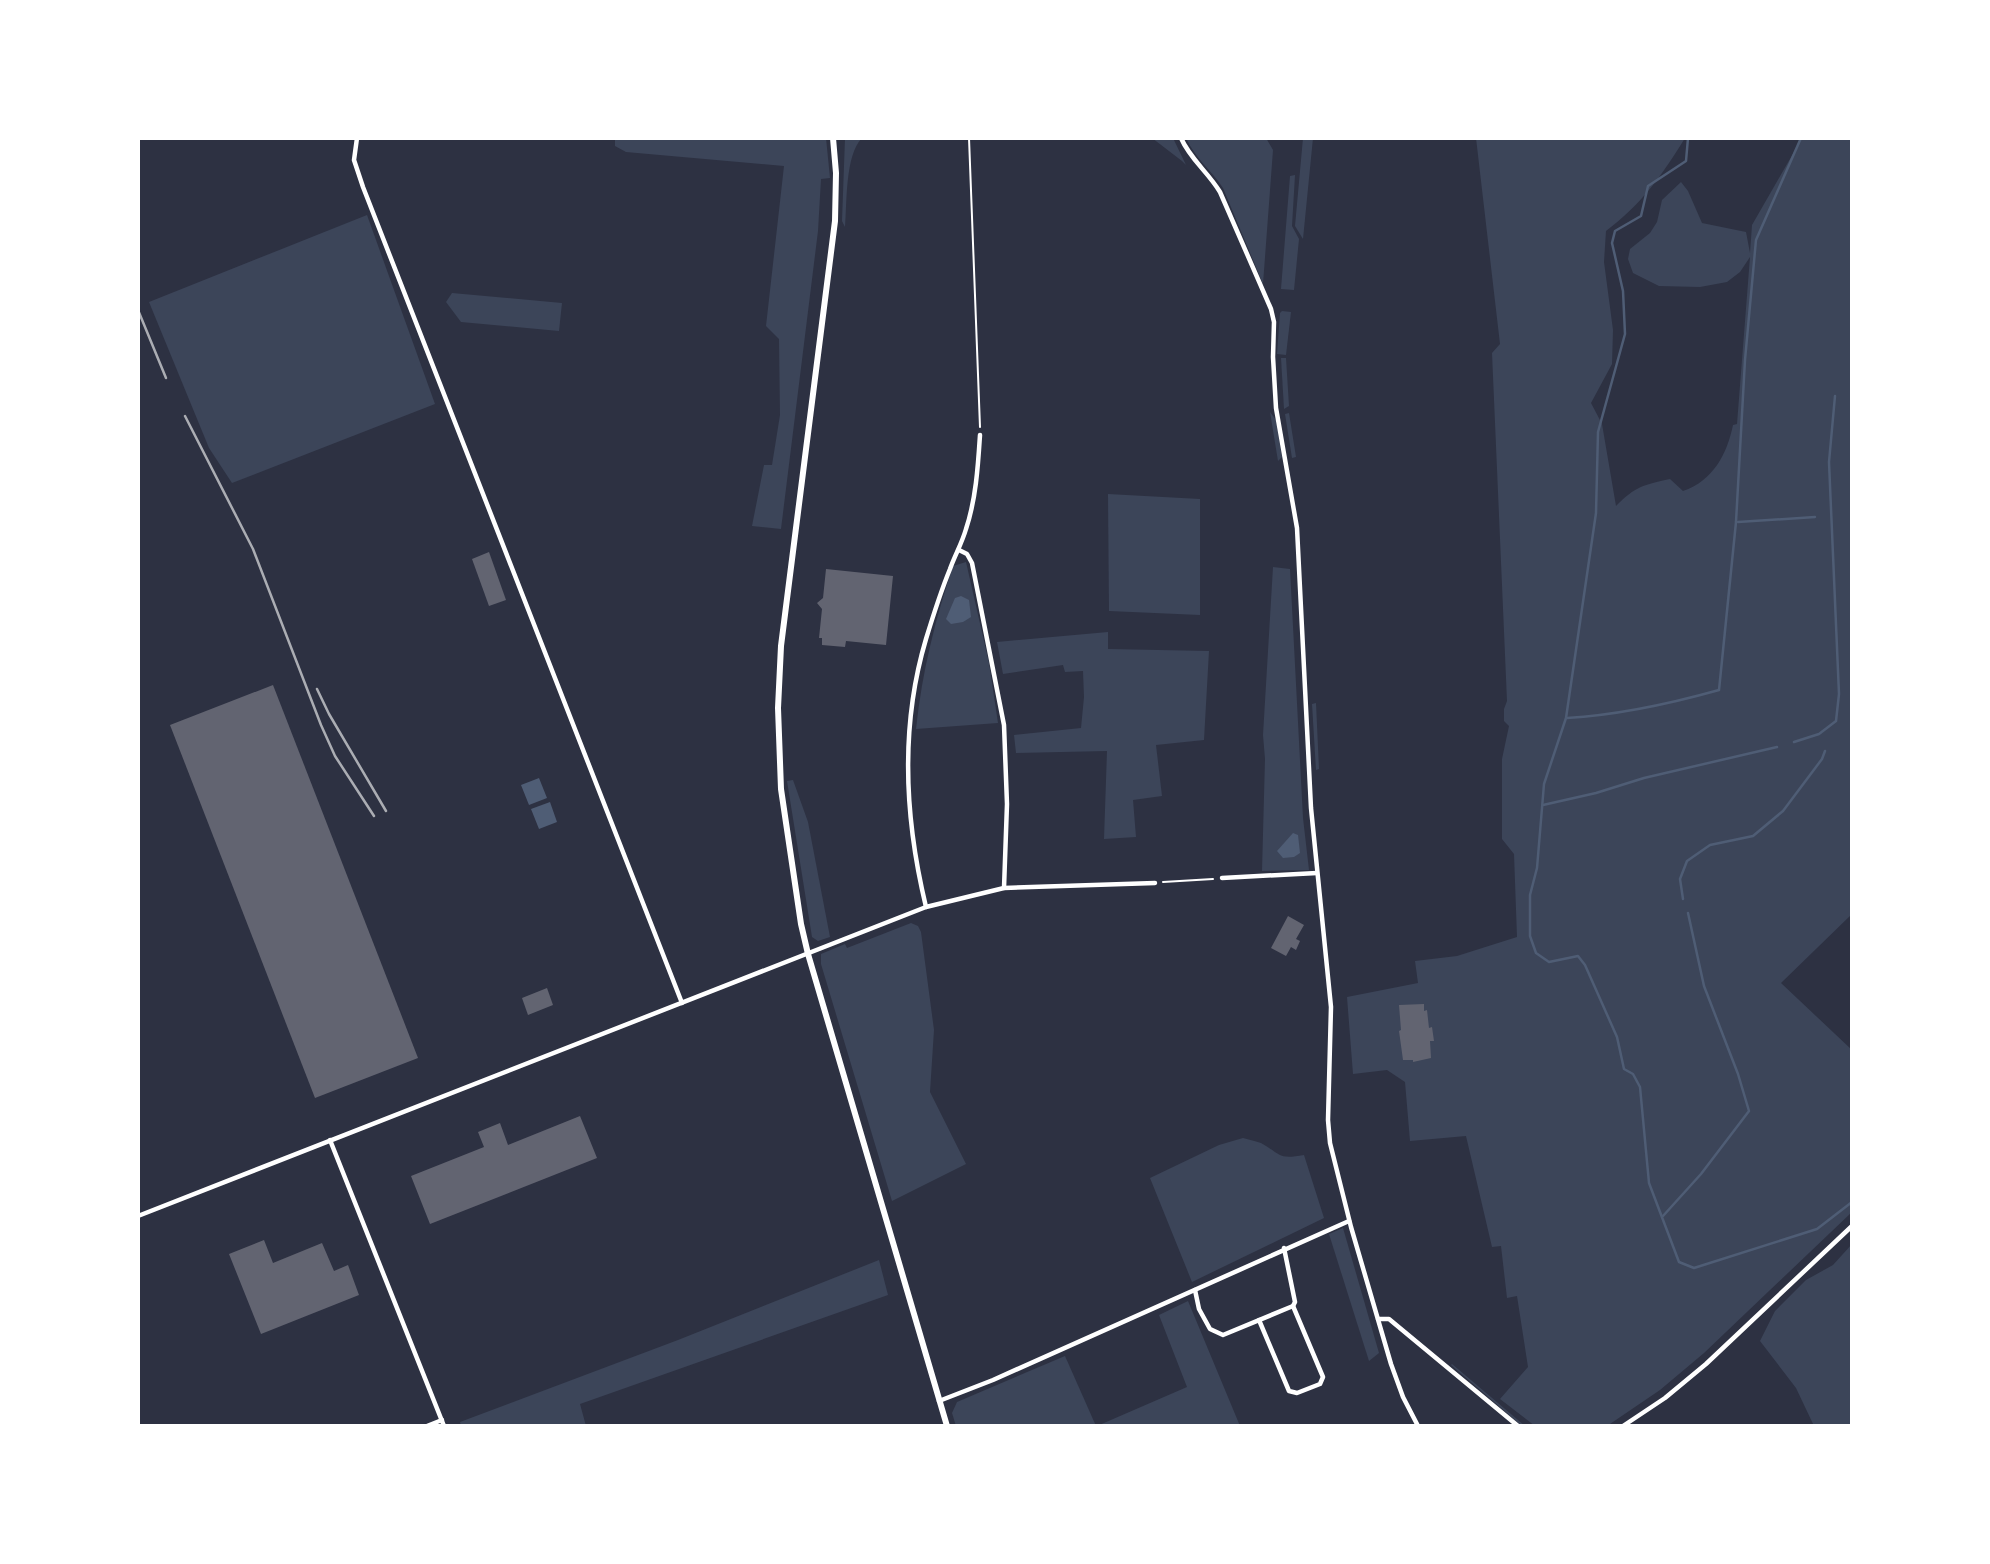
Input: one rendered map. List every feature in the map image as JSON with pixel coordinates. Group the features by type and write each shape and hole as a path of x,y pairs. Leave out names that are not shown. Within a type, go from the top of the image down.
{"main road":[{"path":"833,138 836,173 835,222 782,646 778,708 780,789 800,924 947,1426"}],"street":[{"path":"357,138 354,160 363,187 682,1003"},
{"path":"1181,138 1187,152 1212,178 1220,192 1271,309 1276,408 1297,528 1307,741 1331,1007 1328,1120 1330,1143 1349,1221 1378,1319 1403,1396 1418,1426"},
{"path":"926,907 914,859 910,814 912,715 926,641 959,550 973,500 980,435"},
{"path":"959,550 967,554 972,563 1004,725 1007,804 1004,888"},
{"path":"1222,878 1317,873"},
{"path":"138,1216 926,907 1004,888 1155,883"},
{"path":"330,1140 443,1423 427,1426"},
{"path":"939,1401 1349,1221"},
{"path":"1623,1426 1665,1398 1706,1364 1852,1226"},
{"path":"1259,1320 1289,1391 1297,1393 1320,1384 1323,1377 1293,1306 1295,1302 1284,1248"},
{"path":"1195,1290 1199,1308 1210,1329 1223,1335 1293,1306"},
{"path":"1378,1319 1389,1319 1518,1426"}],"path":[{"path":"969,138 980,435"},
{"path":"1155,883 1222,878"}],"shaded area":[{"path":"615,138 826,138 830,178 821,179 818,231 781,529 752,526 764,465 772,465 780,415 779,339 766,326 784,166 626,152 615,146"},
{"path":"845,138 862,138 852,156 845,227 842,221"},
{"path":"1152,138 1173,138 1186,165 1182,161"},
{"path":"1186,138 1266,138 1273,150 1263,284 1223,188"},
{"path":"1303,138 1313,138 1303,239 1295,226"},
{"path":"1476,138 1685,138 1650,188 1630,211 1606,231 1604,262 1613,330 1612,364 1591,403 1602,424 1616,506 1635,490 1653,483 1670,479 1683,491 1694,486 1703,481 1722,456 1733,425 1737,424 1750,257 1740,272 1727,282 1700,287 1659,286 1633,273 1628,259 1630,249 1650,233 1657,222 1662,200 1681,182 1688,191 1702,223 1746,232 1750,253 1752,225 1802,138 1852,138 1852,914 1781,983 1852,1050 1852,1212 1704,1353 1660,1390 1607,1426 1535,1426 1500,1399 1528,1367 1517,1296 1507,1298 1501,1246 1492,1247 1466,1136 1410,1141 1405,1082 1387,1070 1353,1074 1347,997 1418,983 1415,961 1457,956 1517,937 1514,854 1502,839 1502,759 1509,726 1504,721 1507,701 1492,353 1500,344"},
{"path":"1295,175 1292,226 1299,239 1294,290 1281,289 1290,176"},
{"path":"367,215 435,404 232,483 209,448 149,302"},
{"path":"452,293 562,303 559,331 461,322 446,302"},
{"path":"1282,311 1291,312 1286,355 1277,354"},
{"path":"1281,358 1286,358 1289,406 1284,409"},
{"path":"1270,412 1276,420 1282,457 1278,461"},
{"path":"1289,413 1296,457 1292,458 1285,414"},
{"path":"1108,494 1200,499 1200,615 1109,611"},
{"path":"966,562 989,663 998,723 916,729 930,646 940,606 953,566"},
{"path":"1273,567 1290,569 1303,818 1309,870 1262,871 1265,759 1263,735"},
{"path":"961,596 969,600 971,617 951,624 946,619 955,598"},
{"path":"1108,632 1108,649 1209,651 1204,740 1156,745 1162,796 1133,800 1136,837 1104,839 1107,751 1016,753 1014,735 1081,728 1083,671 1065,672 1063,665 1003,674 997,642"},
{"path":"1316,703 1319,769 1316,770 1312,704"},
{"path":"539,778 547,798 529,805 521,785"},
{"path":"793,780 808,822 830,937 818,941 812,937 787,781"},
{"path":"550,802 557,822 539,829 531,809"},
{"path":"1293,833 1298,835 1300,853 1294,857 1283,858 1277,851"},
{"path":"911,923 918,926 921,932 934,1030 930,1092 966,1164 892,1201 821,964 821,954 845,944 847,948"},
{"path":"1243,1138 1261,1143 1284,1156 1304,1155 1324,1218 1192,1282 1150,1178 1219,1145"},
{"path":"1343,1228 1379,1353 1369,1361 1329,1234"},
{"path":"1852,1244 1852,1426 1814,1426 1796,1388 1760,1341 1775,1311 1806,1280 1833,1265"},
{"path":"879,1260 888,1295 580,1404 586,1426 461,1426 460,1422 678,1340"},
{"path":"1188,1301 1240,1426 1097,1426 1187,1387 1159,1315"},
{"path":"1065,1356 1096,1426 956,1426 952,1413 957,1402"},
{"path":"1452,1364 1525,1426 1522,1426"}],"building":[{"path":"489,552 506,600 489,606 472,559"},
{"path":"826,569 893,576 886,645 846,641 845,647 822,645 822,638 819,638 822,609 817,603 823,598"},
{"path":"273,685 418,1058 315,1098 170,725"},
{"path":"1288,916 1304,925 1296,939 1300,941 1296,950 1291,947 1286,956 1271,948"},
{"path":"547,988 553,1005 528,1015 522,998"},
{"path":"1424,1004 1434,1041 1430,1041 1431,1058 1413,1062 1403,1060 1399,1005"},
{"path":"580,1116 597,1158 430,1224 411,1176 484,1147 478,1132 500,1123 508,1145"},
{"path":"264,1240 273,1263 322,1243 334,1271 348,1265 359,1295 261,1334 229,1254"}],"waterway":[{"path":"1688,138 1686,161 1648,186 1641,216 1615,231 1612,243 1623,291 1625,334 1598,432 1596,513 1566,718 1544,784 1537,868 1530,895 1530,936 1536,953 1549,962 1578,956 1585,965 1617,1037 1624,1069 1633,1074 1640,1087 1649,1183 1679,1262 1694,1268 1817,1229 1852,1202"},
{"path":"1567,718 1643,708 1719,690 1736,522 1745,360 1756,240 1801,138"},
{"path":"1794,742 1819,734 1836,721 1839,694 1829,462 1835,396"},
{"path":"1738,522 1815,517"},
{"path":"1543,805 1777,747"},
{"path":"1683,899 1680,879 1687,861 1710,845 1753,836 1783,811 1822,759 1825,751"},
{"path":"1663,1216 1701,1174 1749,1111 1738,1074 1704,986 1688,913"}],"railway":[{"path":"138,310 166,378"},
{"path":"185,416 253,549 335,756 374,816"},
{"path":"317,689 386,811"}]}
